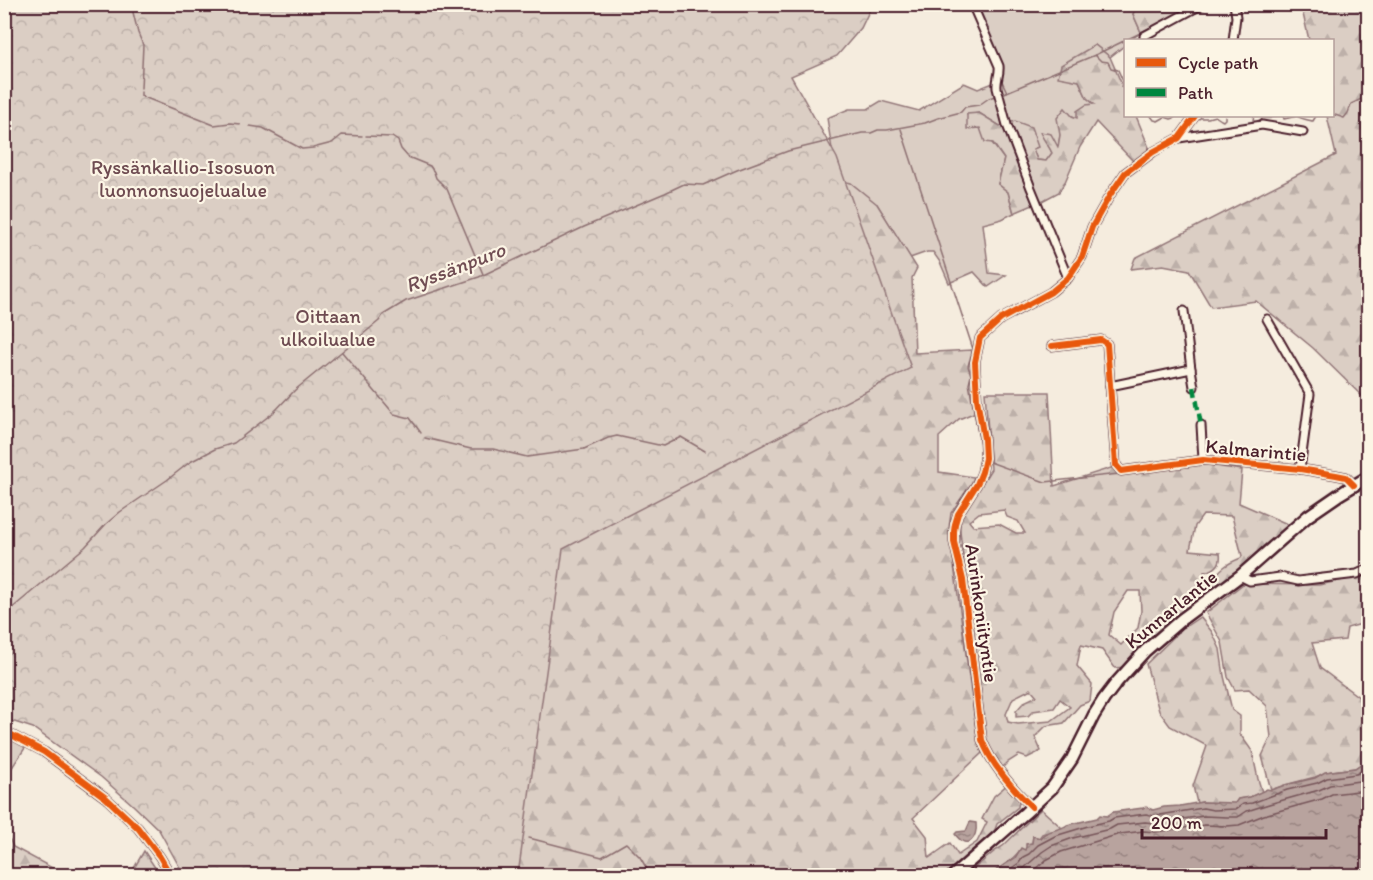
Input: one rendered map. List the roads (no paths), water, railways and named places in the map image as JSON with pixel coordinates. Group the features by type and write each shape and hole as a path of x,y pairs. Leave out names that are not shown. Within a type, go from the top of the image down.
{"main road":[{"name":"Kunnarlantie","path":"953,876 1052,788 1066,768 1094,715 1130,666 1167,631 1240,576 1308,516 1368,477"}],"street":[{"path":"972,4 999,66 1000,71 996,83 1007,125 1068,278"},
{"path":"1144,39 1144,36 1203,4"},
{"path":"1233,39 1236,17 1234,4"},
{"name":"Aurinkoniityntie","path":"1032,807 1001,773 982,740 963,580 954,542 958,514 982,472 985,458 984,433 977,399 975,362 980,338 1001,319 1051,292 1068,278 1082,257 1092,227 1125,173 1153,152 1179,138 1193,117"},
{"path":"1179,138 1262,125 1303,132"},
{"path":"1184,311 1194,387"},
{"path":"1267,319 1311,394 1300,469"},
{"name":"Kalmarintie","path":"1052,346 1101,340 1107,345 1116,465 1121,471 1203,460 1300,469 1346,477 1354,485"},
{"path":"1110,386 1191,369"},
{"path":"1201,425 1203,460"},
{"path":"1240,576 1250,581 1280,577 1298,581 1357,574 1368,569"},
{"path":"4,731 44,752 106,798 138,828 171,876"}],"water":[{"path":"1368,759 1368,875 991,875 1015,858 1021,848 1025,850 1026,844 1032,843 1033,836 1040,838 1045,833 1067,825 1097,818 1100,815 1107,816 1113,812 1146,807 1153,810 1202,802 1235,803 1238,799 1250,797 1267,789 1271,790 1315,778 1325,772 1355,768"},
{"path":"970,822 976,823 975,834 971,841 964,842 955,834 966,831"}],"waterway":[{"path":"131,4 143,45 141,88"},
{"path":"971,12 976,22"},
{"path":"1128,39 1165,21"},
{"path":"1095,55 1124,41"},
{"name":"Ryssänpuro","path":"1002,94 1095,55 1101,61 1108,62 1111,68 1118,70 1123,81 1121,87 1124,88"},
{"path":"1000,77 1007,92"},
{"path":"141,92 141,96 214,125 240,124"},
{"name":"Ryssänpuro","path":"4,615 85,547 120,512 190,462 215,449 234,443 274,412 295,390 379,321 383,315 406,301 479,277 584,227 684,184 703,185 788,151 862,133 925,123 961,112 965,107 979,105 995,96"},
{"name":"Ryssänpuro","path":"1334,115 1344,118 1351,104 1368,96"},
{"name":"Ryssänpuro","path":"1152,117 1158,121 1165,117"},
{"name":"Ryssänpuro","path":"1165,117 1171,119 1174,117"},
{"name":"Ryssänpuro","path":"1197,118 1212,117"},
{"name":"Ryssänpuro","path":"1217,117 1223,121 1225,117"},
{"name":"Ryssänpuro","path":"1254,117 1255,123 1263,118 1272,117"},
{"name":"Ryssänpuro","path":"1283,117 1284,119 1293,117"},
{"name":"Ryssänpuro","path":"1300,117 1313,121 1315,117"},
{"path":"250,126 263,128 302,149 332,143 342,135 362,136"},
{"path":"901,129 973,349 968,366 971,375 969,383 981,450"},
{"path":"366,136 392,137 398,141 408,157 430,166 436,178 447,189 483,274"},
{"path":"342,352 394,414 410,418 421,433"},
{"path":"425,438 471,449 493,449 527,457 584,449 617,436 663,446 681,437 705,451"},
{"path":"987,461 1045,482 1119,474"},
{"path":"1165,468 1194,465"},
{"path":"529,838 602,857 626,843 640,857 651,876"}],"park label":[{"name":"Ryssänkallio-Isosuon luonnonsuojelualue","path":"183,178"},
{"name":"Oittaan ulkoilualue","path":"328,328"}]}
